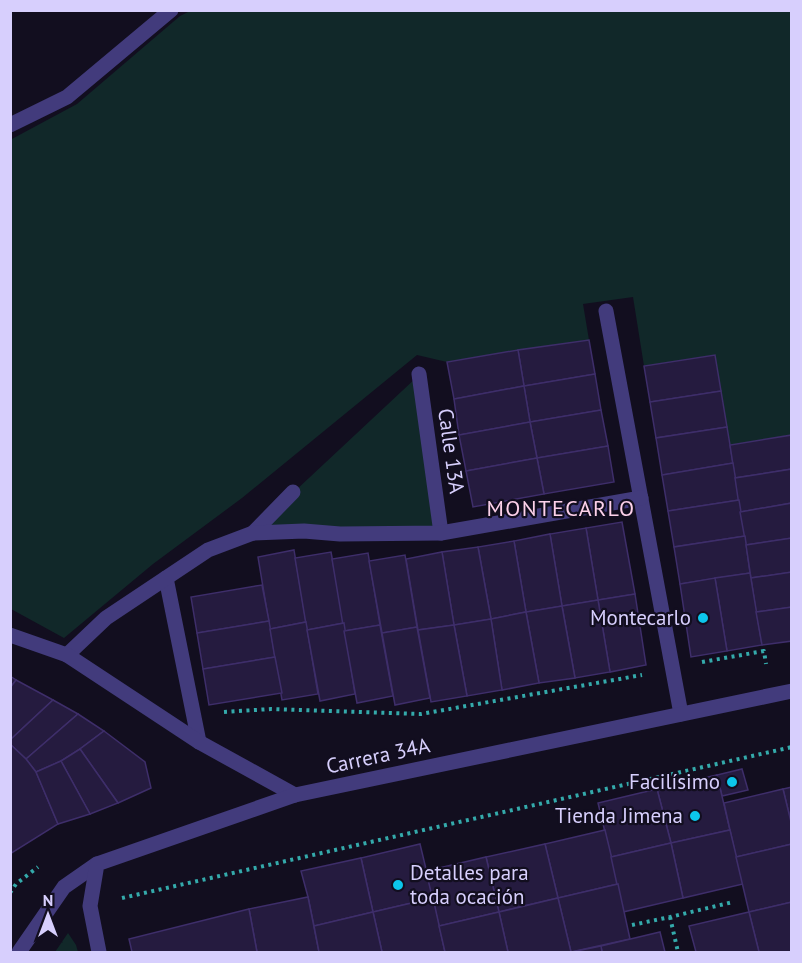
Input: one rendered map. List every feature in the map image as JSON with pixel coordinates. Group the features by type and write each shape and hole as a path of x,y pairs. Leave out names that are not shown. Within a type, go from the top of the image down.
{"street":[{"path":"10,124 67,97 171,10"},
{"path":"606,311 681,714"},
{"name":"Calle 13A","path":"419,374 441,533"},
{"path":"253,533 293,492"},
{"path":"67,655 106,618 208,549 253,533 304,531 340,534 441,533 641,498"},
{"path":"166,578 199,742"},
{"path":"10,635 67,655 199,742 295,795"},
{"name":"Carrera 34A","path":"19,952 64,886 97,864 295,795 792,691"},
{"path":"97,864 90,906 99,952"}],"path":[{"path":"194,715 271,709 421,714 647,675 672,668 764,651 766,664 774,663"},
{"path":"90,906 792,747"},
{"path":"632,925 733,902"},
{"path":"670,917 678,952"}],"green space":[{"path":"190,11 791,11 791,435 730,445 715,355 644,366 633,297 583,304 589,340 447,362 417,355 242,498 153,564 64,638 11,609 10,140 77,104 180,16"},
{"path":"417,377 439,531 257,530 294,492"},
{"path":"68,933 78,952 55,952"}],"building":[{"path":"589,340 595,374 524,386 518,350"},
{"path":"518,350 524,386 454,399 447,362"},
{"path":"715,355 721,391 650,402 644,366"},
{"path":"595,374 601,410 530,422 524,386"},
{"path":"524,386 530,422 459,435 454,399"},
{"path":"721,391 727,427 656,438 650,402"},
{"path":"601,410 608,446 537,458 530,422"},
{"path":"530,422 537,458 466,471 459,435"},
{"path":"727,427 733,463 662,475 656,438"},
{"path":"792,435 792,469 735,478 730,445"},
{"path":"608,446 614,482 544,494 537,458"},
{"path":"537,458 544,494 473,507 466,471"},
{"path":"733,463 739,500 668,511 662,475"},
{"path":"792,469 792,503 740,512 735,478"},
{"path":"739,500 745,536 674,547 668,511"},
{"path":"792,503 792,538 746,545 740,512"},
{"path":"622,522 635,594 598,600 586,528"},
{"path":"586,528 598,600 562,606 550,534"},
{"path":"550,534 562,606 526,612 514,541"},
{"path":"745,536 750,573 680,584 674,547"},
{"path":"792,538 792,572 751,578 746,545"},
{"path":"514,541 526,612 491,619 478,547"},
{"path":"478,547 491,619 454,625 442,552"},
{"path":"294,550 306,622 270,629 258,557"},
{"path":"331,552 344,623 307,630 295,558"},
{"path":"442,552 454,625 418,630 406,559"},
{"path":"368,553 380,625 344,631 332,559"},
{"path":"405,555 417,627 382,633 369,561"},
{"path":"792,572 792,607 756,612 751,578"},
{"path":"750,573 762,645 727,651 715,578"},
{"name":"Montecarlo","path":"715,578 727,651 691,657 680,584"},
{"path":"262,585 269,621 197,633 191,597"},
{"path":"635,594 646,665 610,672 598,600"},
{"path":"598,600 610,672 575,678 562,606"},
{"path":"562,606 575,678 539,683 526,612"},
{"path":"792,607 792,641 762,645 756,612"},
{"path":"526,612 539,683 502,690 491,619"},
{"path":"491,619 502,690 467,696 454,625"},
{"path":"269,621 275,657 203,669 197,633"},
{"path":"306,622 318,694 282,700 270,629"},
{"path":"344,623 355,694 320,701 307,630"},
{"path":"380,625 393,696 357,703 344,631"},
{"path":"454,625 467,696 431,702 418,630"},
{"path":"417,627 430,698 395,705 382,633"},
{"path":"275,657 282,693 209,705 203,669"},
{"path":"10,676 16,680 10,688"},
{"path":"16,680 53,700 10,740 10,688"},
{"path":"53,700 78,714 26,759 10,744 10,740"},
{"path":"78,714 104,731 61,761 36,772 26,759"},
{"path":"104,731 145,762 151,788 118,803 80,749"},
{"path":"10,744 36,772 58,824 10,854"},
{"path":"80,749 118,803 90,814 61,761"},
{"path":"61,761 90,814 58,824 36,772"},
{"name":"Facilísimo","path":"742,769 748,790 722,796 717,775"},
{"name":"Tienda Jimena","path":"717,775 730,830 671,843 657,789"},
{"path":"792,787 792,826 783,789"},
{"path":"657,789 671,843 611,857 598,803"},
{"path":"783,789 792,826 792,844 736,857 724,803"},
{"path":"605,830 618,884 558,898 545,844"},
{"path":"730,830 743,884 683,898 671,843"},
{"path":"671,843 683,898 623,912 611,857"},
{"name":"Detalles para toda ocación","path":"420,844 433,898 373,912 361,858"},
{"path":"545,844 558,898 499,912 486,857"},
{"path":"792,844 792,902 749,912 736,857"},
{"path":"486,857 499,912 439,926 426,871"},
{"path":"361,858 373,912 314,926 301,871"},
{"path":"618,884 630,939 571,952 558,898"},
{"path":"308,897 319,952 257,952 249,909"},
{"path":"433,898 445,952 382,952 373,912"},
{"path":"558,898 571,952 508,952 499,912"},
{"path":"792,902 792,952 759,952 749,912"},
{"path":"249,909 257,952 132,952 129,939"},
{"path":"373,912 382,952 319,952 314,926"},
{"path":"499,912 508,952 445,952 439,926"},
{"path":"749,912 759,952 696,952 689,926"},
{"path":"660,932 665,952 602,952 601,946"},
{"path":"601,946 602,952 572,952"}],"place":[{"name":"Montecarlo","path":"703,618"},
{"name":"Facilísimo","path":"732,782"},
{"name":"Tienda Jimena","path":"695,816"},
{"name":"Detalles para toda ocación","path":"398,885"}],"district":[{"name":"MONTECARLO","path":"561,508"}]}
